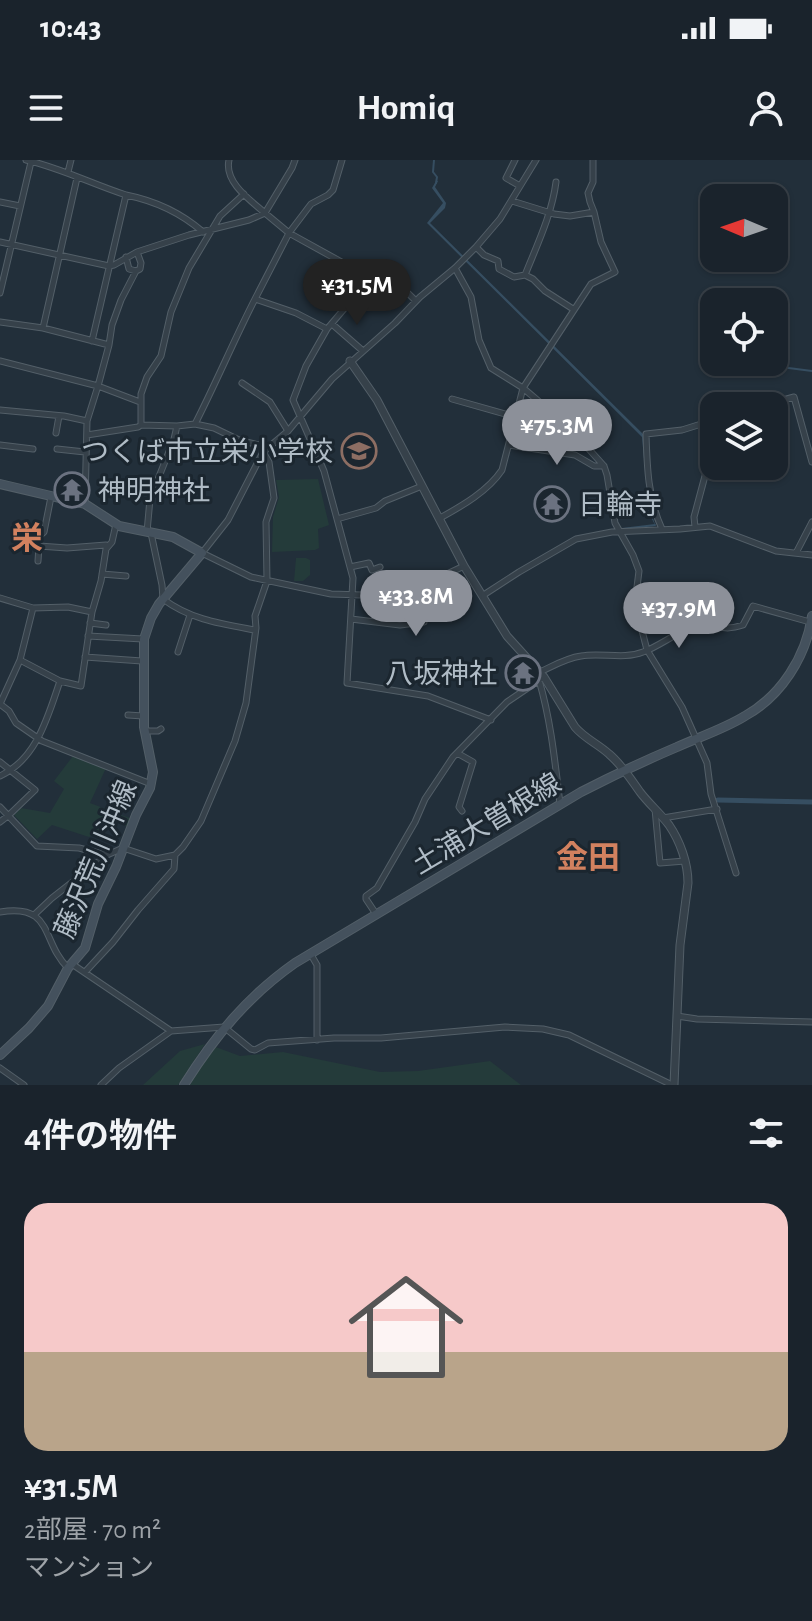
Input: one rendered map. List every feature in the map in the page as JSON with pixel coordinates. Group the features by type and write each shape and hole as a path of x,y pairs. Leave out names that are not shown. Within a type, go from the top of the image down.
{"main road":[{"path":"0,484 85,504 116,524 173,537 202,553"},
{"name":"藤沢荒川沖線","path":"0,1055 48,1006 89,939 98,904 151,784 153,768 144,716 144,639 151,618 163,599 202,553"},
{"name":"土浦大曽根線","path":"184,1085 224,1027 268,983 310,953 560,804 625,770 744,717 773,695 785,681 800,656 812,616"}],"street":[{"path":"0,293 28,160 153,202 181,214 203,232"},
{"path":"68,172 71,160"},
{"path":"229,160 227,169 244,194 265,213 289,233 365,275"},
{"path":"0,242 114,265 137,252 265,213 295,160"},
{"path":"195,424 232,343 289,233 311,204 333,190 342,160"},
{"path":"515,160 506,178 520,186"},
{"path":"464,566 415,590 393,596 331,594 267,581 236,571 202,553 228,520 265,449 288,431 350,361 476,247 500,219 536,160"},
{"path":"440,518 466,503 496,479 502,470 523,388 591,284 615,272 601,242 588,193 592,185 593,160"},
{"path":"43,328 77,178"},
{"path":"525,275 549,212 556,182"},
{"path":"141,425 141,394 147,377 161,356 171,312 189,268 220,216 244,194"},
{"path":"92,341 126,195"},
{"path":"512,201 570,216 594,212"},
{"path":"0,202 20,206"},
{"path":"476,247 484,255 498,261 499,269 514,277 525,275 533,279 573,309"},
{"path":"85,504 87,421 112,325 121,300 140,269 137,252"},
{"path":"126,257 129,269 136,271"},
{"path":"416,301 378,266 365,275 356,295 330,326 306,366 293,400 324,471 353,578 347,683 428,696 491,720"},
{"path":"455,268 471,297 479,340 491,368 523,388 569,427 604,466 615,523 639,571 636,595 647,650 682,707 707,763 711,794 736,873"},
{"path":"255,299 330,326 363,351"},
{"path":"0,322 43,328 109,345"},
{"path":"0,361 98,386 140,402"},
{"path":"101,1085 119,1068 171,1031 224,1027 255,1050 268,1043 381,1038 505,1027 543,1029 579,1040 673,1085 680,945 688,883 685,861 674,832 625,770 575,727 541,676 513,643 464,566 377,400 350,361"},
{"path":"242,383 270,402 288,431"},
{"path":"788,399 794,397 809,437 812,462"},
{"path":"452,399 516,417"},
{"path":"0,410 87,421"},
{"path":"56,433 59,416"},
{"path":"87,435 141,425 195,424 214,428 265,449"},
{"path":"662,529 650,495 646,434 700,424"},
{"path":"177,426 150,499 149,532 163,599 207,621 255,630"},
{"path":"0,445 33,449"},
{"path":"509,445 575,455 594,466 604,466"},
{"path":"57,449 85,452"},
{"path":"34,915 107,855 123,848 156,859 175,855 201,821 235,741 246,703 255,616 267,581 266,522 274,498 265,449"},
{"path":"695,527 694,517 704,480"},
{"path":"337,519 376,508 385,501 422,486"},
{"path":"38,537 44,532 51,497"},
{"path":"796,553 812,522"},
{"path":"38,561 39,546 67,548 107,545 112,542 116,524"},
{"path":"482,596 576,539 612,532 703,525 719,528 776,551 812,555"},
{"path":"20,660 60,681 81,686 92,612 107,545"},
{"path":"350,567 369,563 372,570 380,567"},
{"path":"102,574 126,576"},
{"path":"351,619 400,625 424,622 415,590"},
{"path":"0,598 33,608 68,607 92,612"},
{"path":"376,914 366,896 377,888 425,799 457,753 507,702 541,676 582,655 626,655 647,650 697,625 725,629 743,625 753,606 811,623"},
{"path":"33,608 20,660 0,704 16,723 39,739 151,784"},
{"path":"178,652 190,615"},
{"path":"90,623 106,625"},
{"path":"88,636 144,639"},
{"path":"85,657 142,661"},
{"path":"541,676 555,750 560,804"},
{"path":"0,776 23,760 39,739 60,681"},
{"path":"128,715 144,716"},
{"path":"145,731 161,729"},
{"path":"457,753 473,762 459,807 462,811"},
{"path":"0,762 35,790 0,822"},
{"path":"0,807 37,846 79,848 107,855"},
{"path":"655,809 660,863 685,861"},
{"path":"663,818 717,809"},
{"path":"85,972 174,869 175,855"},
{"path":"0,912 34,915 45,926 59,960 85,972 171,1031"},
{"path":"310,953 317,965 317,1040"},
{"path":"676,1015 697,1019 812,1022"},
{"path":"0,1068 24,1085"}],"green space":[{"path":"318,479 329,525 318,529 319,548 272,552 273,517 279,497 276,480"},
{"path":"296,558 310,560 310,575 303,581 294,581"},
{"path":"73,756 106,768 90,803 132,819 128,827 116,821 89,837 52,825 37,839 14,815 21,808 50,813 64,789 54,781"},
{"path":"205,1044 178,1085 143,1085 180,1051"},
{"path":"213,1046 240,1056 283,1052 380,1072 418,1071 490,1061 521,1085 190,1085"}],"water":[{"path":"436,181 435,187 446,203 430,223 645,436 651,513 656,527 649,513 642,437 427,223 443,203 432,188"}],"waterway":[{"path":"434,160 436,183"},
{"path":"788,368 812,371"},
{"path":"622,529 655,525"},
{"path":"718,800 812,802"}],"place":[{"name":"つくば市立栄小学校","path":"359,451"},
{"name":"神明神社","path":"72,490"},
{"name":"日輪寺","path":"552,504"},
{"name":"八坂神社","path":"523,673"}],"district":[{"name":"栄","path":"27,538"},
{"name":"金田","path":"588,857"}]}
